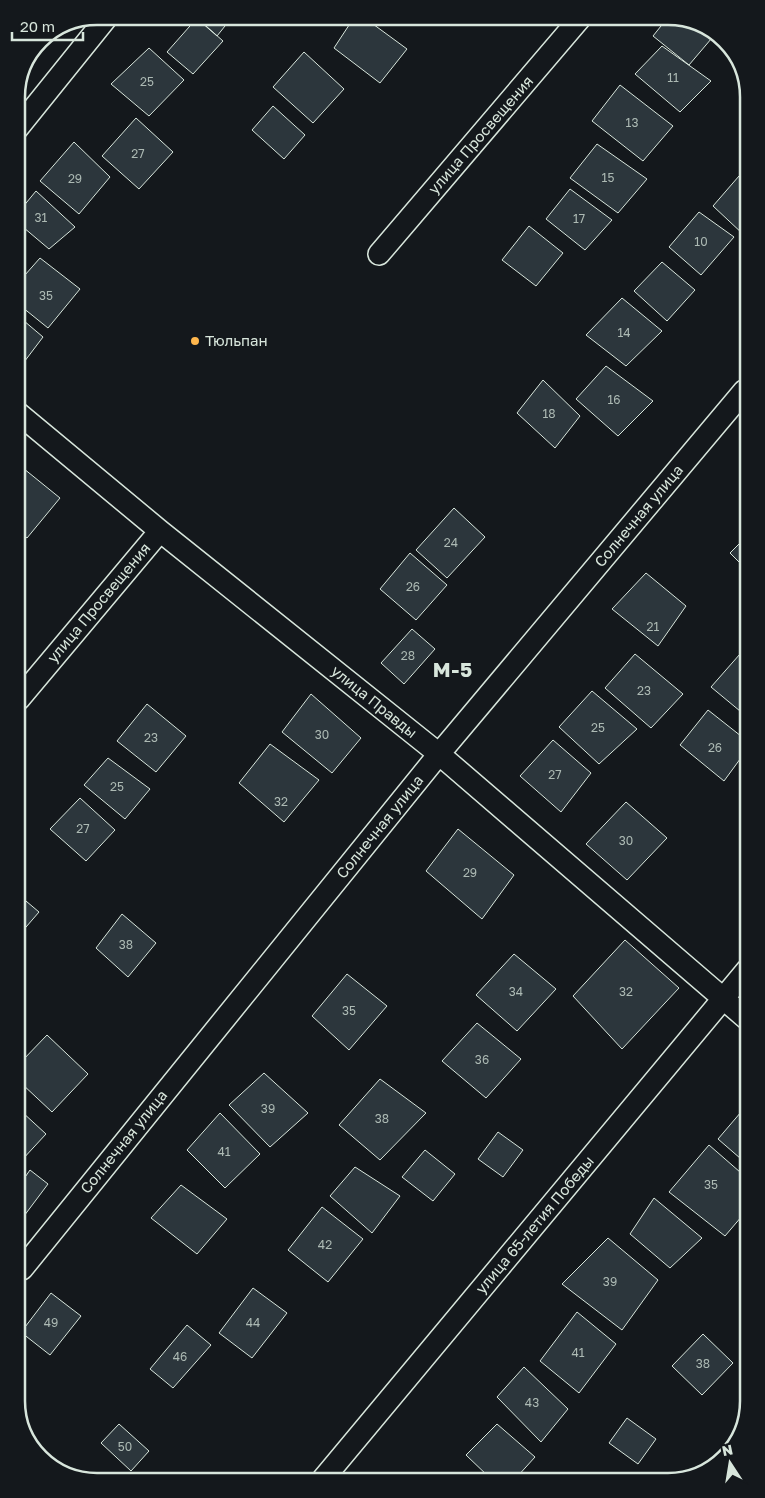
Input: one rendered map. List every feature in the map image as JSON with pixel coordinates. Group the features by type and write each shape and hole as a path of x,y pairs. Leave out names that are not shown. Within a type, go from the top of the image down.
{"street":[{"name":"улица Просвещения","path":"379,254 574,25"},
{"path":"25,118 88,28"},
{"name":"Солнечная улица","path":"25,1265 439,754 740,397"},
{"name":"улица Правды","path":"25,419 160,531 439,754 740,1013"},
{"name":"улица Просвещения","path":"25,692 160,531"},
{"name":"улица 65-летия Победы","path":"327,1473 740,979"}],"building":[{"path":"191,25 205,25 223,41 193,74 167,52"},
{"path":"204,25 226,25 217,36"},
{"path":"349,25 374,25 407,49 380,83 334,48"},
{"path":"662,25 673,25 700,32 711,39 689,65 653,36"},
{"path":"662,46 711,81 680,112 635,74"},
{"path":"149,48 184,80 149,116 111,84"},
{"path":"304,52 344,89 313,123 273,87"},
{"path":"620,85 673,126 643,161 592,121"},
{"path":"273,106 305,135 284,159 252,130"},
{"path":"136,118 173,152 139,189 102,156"},
{"path":"74,142 110,177 79,214 40,181"},
{"path":"597,144 647,179 618,213 570,178"},
{"path":"739,176 740,231 713,206"},
{"path":"570,189 612,220 585,250 546,219"},
{"path":"36,191 75,227 49,249 25,229 25,204"},
{"path":"699,212 734,237 701,275 669,247"},
{"path":"529,226 563,253 536,286 502,260"},
{"path":"40,258 80,289 48,328 25,309 25,275"},
{"path":"662,262 695,290 667,321 634,291"},
{"path":"622,298 662,331 626,366 586,335"},
{"path":"25,322 43,337 25,361"},
{"path":"606,366 653,401 618,436 576,399"},
{"path":"543,380 580,416 555,448 517,413"},
{"path":"25,470 60,498 27,538 25,536"},
{"path":"454,508 485,537 447,578 416,550"},
{"path":"740,543 740,563 730,553"},
{"path":"410,553 447,585 416,620 380,589"},
{"path":"646,573 686,606 658,646 612,609"},
{"path":"412,629 435,649 404,684 381,663"},
{"path":"635,654 683,694 651,728 605,688"},
{"path":"740,654 740,711 711,687"},
{"path":"592,691 637,729 599,764 559,727"},
{"path":"311,694 361,738 332,773 282,732"},
{"path":"147,704 186,736 156,772 117,741"},
{"path":"708,710 740,735 740,759 724,781 680,745"},
{"path":"553,740 591,773 561,812 520,776"},
{"path":"270,744 319,780 284,822 239,783"},
{"path":"108,758 150,789 125,819 84,785"},
{"path":"80,798 115,830 86,861 50,829"},
{"path":"626,802 667,838 627,880 586,844"},
{"path":"458,829 514,875 482,919 426,871"},
{"path":"25,900 39,912 25,928"},
{"path":"122,914 156,943 128,977 96,948"},
{"path":"625,940 679,988 622,1049 573,996"},
{"path":"514,954 556,989 517,1031 476,995"},
{"path":"347,974 387,1006 349,1050 312,1016"},
{"path":"477,1023 521,1059 486,1098 442,1061"},
{"path":"47,1035 88,1074 52,1112 25,1087 25,1058"},
{"path":"264,1073 308,1113 270,1147 229,1105"},
{"path":"380,1079 426,1113 380,1160 339,1125"},
{"path":"220,1113 260,1154 225,1188 187,1150"},
{"path":"740,1113 740,1158 718,1139"},
{"path":"25,1115 46,1134 25,1157"},
{"path":"498,1132 523,1150 503,1177 478,1159"},
{"path":"709,1145 740,1172 740,1218 725,1236 669,1192"},
{"path":"425,1150 455,1174 433,1201 402,1177"},
{"path":"355,1167 400,1196 372,1233 330,1196"},
{"path":"30,1170 48,1184 25,1215 25,1177"},
{"path":"181,1185 227,1219 197,1254 151,1218"},
{"path":"654,1198 702,1238 670,1268 630,1234"},
{"path":"322,1207 363,1239 328,1282 288,1250"},
{"path":"608,1238 658,1280 622,1330 562,1284"},
{"path":"253,1288 287,1313 252,1358 219,1333"},
{"path":"51,1293 81,1316 50,1355 25,1335 25,1327"},
{"path":"577,1312 616,1344 579,1393 540,1361"},
{"path":"187,1325 211,1345 173,1388 150,1369"},
{"path":"703,1334 733,1363 702,1395 672,1366"},
{"path":"524,1367 568,1409 541,1442 497,1397"},
{"path":"627,1418 656,1439 638,1464 609,1443"},
{"path":"119,1424 149,1451 131,1471 101,1443"},
{"path":"497,1424 535,1457 521,1473 485,1473 466,1455"}],"place":[{"name":"Тюльпан","path":"195,341"}],"district":[{"name":"М-5","path":"453,670"}]}
